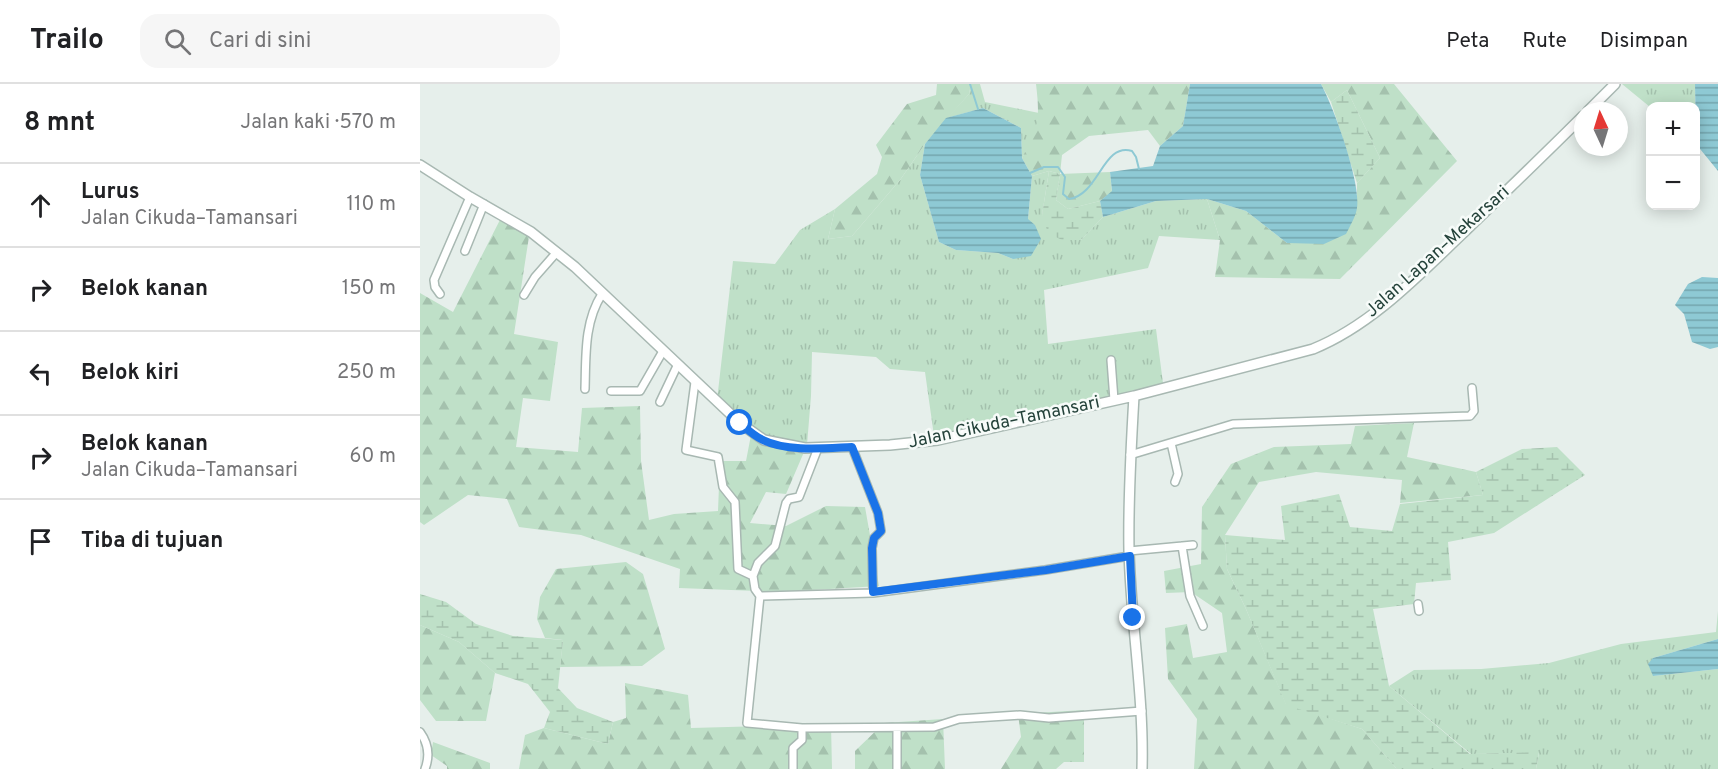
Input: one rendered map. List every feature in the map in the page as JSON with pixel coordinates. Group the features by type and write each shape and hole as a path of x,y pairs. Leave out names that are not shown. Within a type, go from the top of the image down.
{"street":[{"path":"1597,102 1615,84"},
{"name":"Jalan Lapan–Mekarsari","path":"1134,396 1313,349 1337,338 1376,311 1431,264 1574,125"},
{"name":"Jalan Cikuda–Tamansari","path":"420,165 531,232 557,252 740,423 764,440 805,448 818,448 938,440 1134,396"},
{"path":"440,294 435,287 434,280 470,197"},
{"path":"465,251 484,204"},
{"path":"524,295 535,277 557,252"},
{"path":"585,389 586,339 594,306 602,294"},
{"path":"611,391 640,392 663,351"},
{"path":"1110,360 1114,400"},
{"path":"660,402 678,364"},
{"path":"695,382 686,450 718,457 723,487 735,502 738,568 753,576"},
{"path":"1130,455 1233,424 1470,416 1474,411 1472,388"},
{"path":"1134,396 1130,455 1129,553 1142,711 1142,769"},
{"path":"1171,443 1178,474 1175,482"},
{"path":"852,447 878,513 881,531 874,538 872,548 873,592"},
{"path":"818,448 799,497 789,499 786,503 775,546 758,563 753,576 755,589 760,596 747,723 802,728 934,727 959,719 1020,715 1049,718 1142,711"},
{"path":"760,596 873,592 1046,570 1129,553 1192,545"},
{"path":"1182,546 1190,596 1203,626"},
{"path":"793,769 793,748 802,740 802,728"},
{"path":"897,728 897,769"},
{"path":"420,732 427,742 425,769"}],"green space":[{"path":"937,84 971,84 969,94 925,144 900,180 852,236 828,239 835,209 877,174 882,157 876,145 907,104 936,95"},
{"path":"971,84 980,84 985,102 1039,113 1035,136 1022,158 1021,128 983,108 947,118 969,94"},
{"path":"1036,84 1190,84 1183,126 1160,146 1148,130 1089,136 1062,155 1060,174 1049,171 1032,176 1022,158 1032,139 1037,122"},
{"path":"1321,84 1394,84 1457,161 1340,279 1215,277 1220,240 1207,199 1246,211 1287,243 1357,208 1357,183 1380,158 1347,90 1331,102"},
{"path":"1622,84 1695,84 1695,102 1646,104"},
{"path":"1347,90 1380,158 1357,183 1331,102"},
{"path":"925,144 920,175 939,242 956,250 998,253 1013,259 1028,219 1032,176 1049,171 1042,215 1081,240 1103,217 1156,201 1207,199 1220,240 1159,236 1148,268 1044,290 1048,344 1156,329 1164,391 934,436 925,372 890,369 876,357 812,352 807,445 751,435 717,400 733,261 775,264 800,230 835,209 828,239 852,236 900,180"},
{"path":"1049,171 1060,174 1056,200 1068,209 1100,201 1103,217 1081,240 1062,240 1048,233 1042,215"},
{"path":"1110,172 1112,192 1100,201 1068,209 1056,200 1060,174"},
{"path":"503,214 530,230 514,334 558,342 550,401 523,398 516,447 578,452 582,408 640,406 641,461 649,520 674,514 718,511 720,461 746,461 751,435 807,445 786,494 766,492 750,523 786,526 826,506 865,507 879,586 780,592 679,588 680,569 581,535 519,527 507,499 468,495 424,525 420,522 420,293 453,312"},
{"path":"1414,423 1407,457 1476,472 1483,495 1400,503 1402,480 1316,472 1259,482 1225,535 1227,569 1286,704 1362,729 1397,769 1194,769 1197,719 1168,679 1165,628 1187,624 1193,658 1227,652 1222,613 1191,592 1166,593 1164,571 1201,564 1202,507 1231,464 1274,447 1351,444 1355,426"},
{"path":"1557,447 1585,475 1494,533 1448,542 1451,580 1416,583 1414,604 1373,609 1389,686 1470,754 1539,752 1536,769 1397,769 1362,729 1286,705 1227,569 1225,535 1285,540 1281,506 1339,494 1350,527 1392,531 1400,504 1483,495 1476,472 1522,449"},
{"path":"626,562 643,574 665,649 642,666 560,667 563,640 545,638 537,619 540,597 556,569"},
{"path":"420,594 446,602 476,624 513,636 563,640 558,688 577,708 613,722 608,744 544,728 550,712 528,684 495,673 459,642 420,625"},
{"path":"1718,611 1718,639 1653,658 1653,676 1718,669 1718,769 1536,769 1539,753 1471,754 1389,686 1414,670 1481,669 1549,663 1621,644 1716,632"},
{"path":"420,625 459,642 495,673 486,721 436,721 420,700"},
{"path":"625,683 688,695 691,728 831,724 832,769 519,769 525,735 544,728 608,744 613,722 626,718"},
{"path":"1084,710 1084,762 1064,762 1056,769 1001,769 1021,737 1018,714"},
{"path":"943,719 945,769 855,769 855,751 884,723"},
{"path":"433,742 490,763 490,769 447,769 447,766 431,755"}],"water":[{"path":"1190,84 1321,84 1339,127 1355,181 1357,208 1346,234 1324,244 1287,243 1246,211 1207,199 1156,201 1103,217 1100,201 1112,191 1110,172 1153,166 1160,146 1183,126"},
{"path":"1695,84 1718,84 1718,171 1700,149 1700,102 1695,102"},
{"path":"983,108 1021,128 1022,158 1032,176 1028,219 1035,225 1041,239 1031,256 1013,259 998,253 956,250 939,242 920,175 925,144 946,118"},
{"path":"1702,277 1718,278 1718,347 1710,349 1692,342 1684,314 1675,305 1688,284"},
{"path":"1718,639 1718,669 1653,676 1648,664 1653,658"}],"waterway":[{"path":"970,84 978,109"},
{"path":"1030,173 1044,167 1058,167 1065,177 1063,194 1069,199 1087,189 1107,161 1122,150 1132,151 1139,169"}],"route":[{"path":"740,423 764,440 773,443 805,448 852,447 878,513 881,531 874,538 872,548 873,592 1046,570 1130,556 1133,618"}]}
